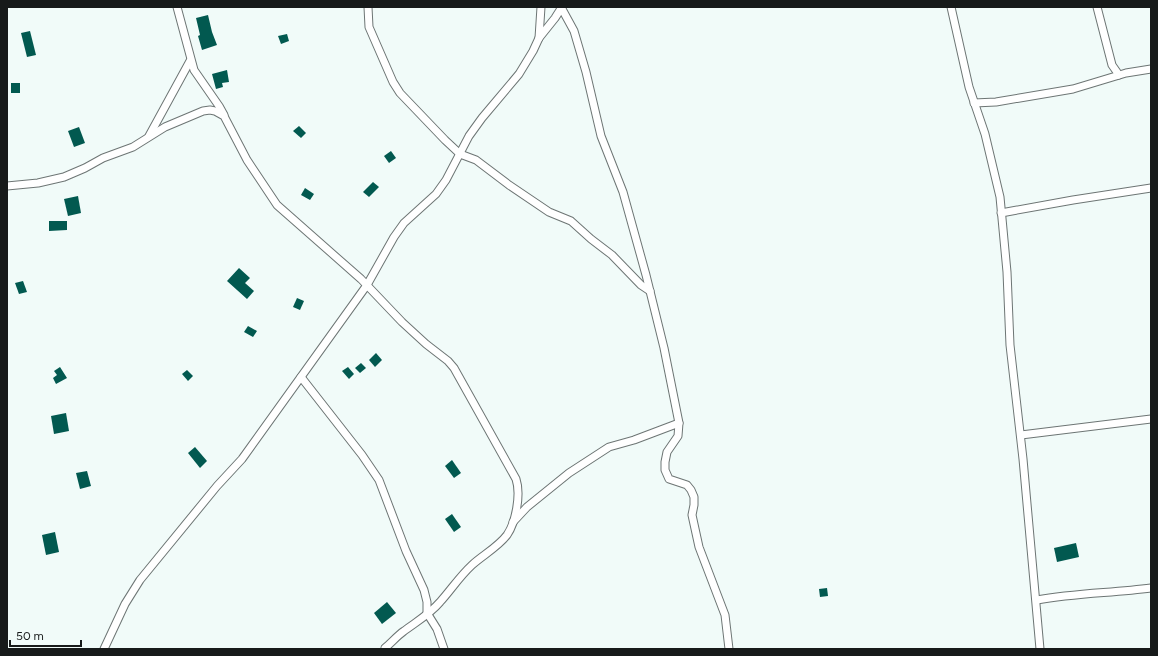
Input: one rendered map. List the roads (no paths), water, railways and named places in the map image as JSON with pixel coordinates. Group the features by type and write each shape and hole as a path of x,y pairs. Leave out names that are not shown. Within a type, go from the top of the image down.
{"street":[{"path":"176,7 190,61 197,76 219,106 248,160 277,205 367,285 402,322 426,344 448,361 454,368 516,479 518,494 513,522 507,535 458,578 440,603 403,631 385,648"},
{"path":"368,7 369,27 393,82 400,93 440,135 460,154 476,160 509,185 550,212 571,221 612,255 641,285 650,291"},
{"path":"104,649 125,604 140,580 212,491 242,459 367,285 394,237 404,223 436,194 446,180 469,136 519,74 533,51 538,38 541,7"},
{"path":"951,7 969,87 985,134 1000,197 1007,272 1010,345 1021,435 1037,600 1040,649"},
{"path":"1097,7 1112,65 1119,75"},
{"path":"538,38 562,8 574,31 586,72 600,136 622,192 650,291 664,348 679,422 678,436 668,452 665,470 669,479 687,485 694,497 692,515 699,547 725,614 729,649"},
{"path":"148,137 190,61"},
{"path":"974,103 996,102 1073,89 1119,75 1151,69"},
{"path":"7,186 38,183 64,177 103,158 134,147 165,127 203,111 210,110 224,116"},
{"path":"1001,213 1151,188"},
{"path":"301,377 362,455 379,480 406,551 424,590 428,613 437,629 444,649"},
{"path":"1021,435 1151,419"},
{"path":"513,522 528,507 569,473 609,447 634,440 679,422"},
{"path":"1037,600 1063,595 1123,592 1151,588"}]}
